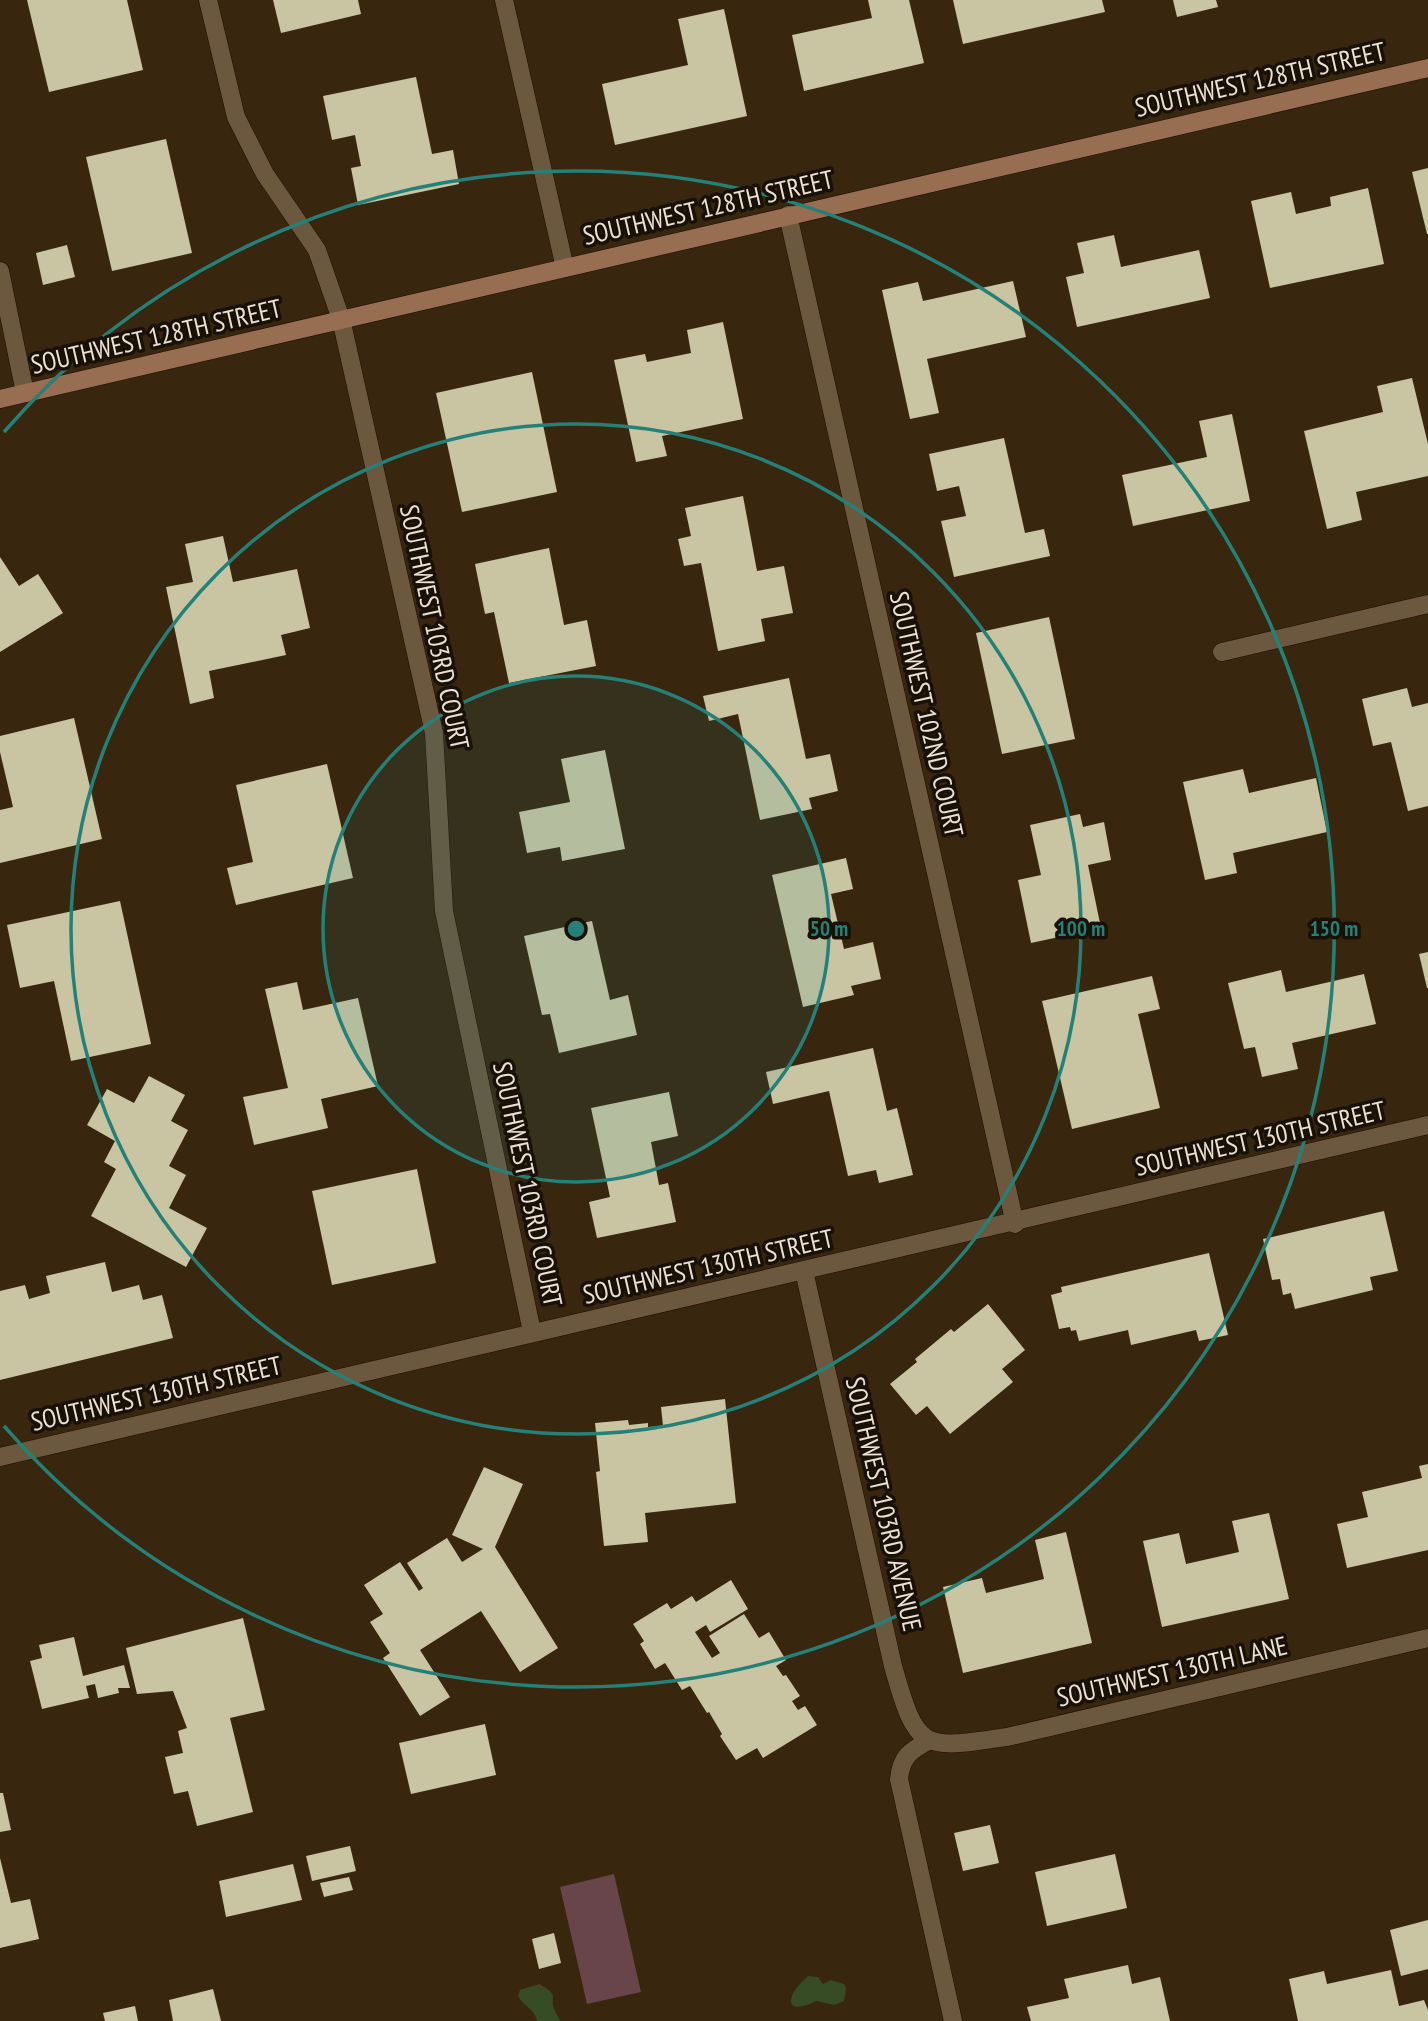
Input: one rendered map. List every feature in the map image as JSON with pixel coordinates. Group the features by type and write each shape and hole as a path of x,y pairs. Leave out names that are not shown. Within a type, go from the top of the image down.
{"street":[{"name":"SOUTHWEST 103RD COURT","path":"208,0 236,117 265,174 317,250 341,319 434,733 444,911 532,1332"},
{"path":"504,0 565,268"},
{"name":"SOUTHWEST 128TH STREET","path":"0,399 1428,68"},
{"name":"SOUTHWEST 102ND COURT","path":"788,215 1015,1224"},
{"path":"0,271 25,393"},
{"path":"1222,652 1428,604"},
{"name":"SOUTHWEST 130TH STREET","path":"0,1457 532,1332 1015,1224 1428,1125"},
{"name":"SOUTHWEST 103RD AVENUE","path":"804,1271 893,1666 909,1717 921,1736 928,1741"},
{"name":"SOUTHWEST 130TH LANE","path":"928,1741 958,1744 1007,1737 1426,1639"},
{"path":"928,1741 908,1752 900,1765 899,1779 953,2021"}],"shaded area":[{"path":"614,1874 641,1992 587,2004 560,1887"},
{"path":"808,1976 818,1977 823,1984 831,1980 844,1984 844,2001 834,2005 816,2001 794,2006 791,2000 793,1993"},
{"path":"539,1984 552,1994 553,2006 560,2021 537,2021 534,2013 518,1996 520,1990"}],"building":[{"path":"27,0 127,0 143,70 49,92"},
{"path":"273,0 358,0 361,14 281,33"},
{"path":"868,0 909,0 924,63 804,91 792,35 872,18"},
{"path":"953,0 1102,0 1105,12 963,44"},
{"path":"1173,0 1216,0 1218,7 1177,17"},
{"path":"724,9 747,116 615,145 602,84 688,65 678,19"},
{"path":"416,77 432,154 453,150 459,184 358,205 351,168 361,166 355,135 332,140 323,96"},
{"path":"166,139 192,253 112,271 86,157"},
{"path":"1428,168 1428,234 1427,234 1412,172"},
{"path":"1368,188 1384,264 1270,288 1251,201 1291,192 1296,214 1331,206 1330,197"},
{"path":"1114,235 1121,267 1199,250 1210,298 1077,327 1066,277 1084,273 1077,243"},
{"path":"67,245 75,277 43,285 36,253"},
{"path":"1013,281 1026,337 927,359 939,413 910,419 882,290 918,282 923,301"},
{"path":"723,322 743,419 662,436 667,456 636,462 614,360 645,354 647,362 691,353 687,330"},
{"path":"532,372 557,492 462,512 436,393"},
{"path":"1412,378 1428,444 1428,476 1356,492 1362,520 1327,529 1304,431 1383,412 1377,386"},
{"path":"1232,414 1250,501 1133,526 1122,475 1207,457 1199,421"},
{"path":"1004,438 1025,533 1044,529 1050,556 954,577 941,521 966,516 959,486 937,491 929,454"},
{"path":"743,496 757,571 784,566 793,613 761,619 765,641 718,651 701,563 684,566 678,539 691,536 685,508"},
{"path":"223,536 233,582 297,569 310,628 281,635 286,655 209,671 214,698 190,704 166,587 193,582 185,544"},
{"path":"549,548 564,625 587,620 596,666 509,683 494,612 485,614 475,564"},
{"path":"0,557 19,586 38,574 63,613 0,652"},
{"path":"1049,617 1075,739 1002,754 976,633"},
{"path":"789,678 806,759 830,754 838,791 809,798 812,809 760,820 738,714 709,721 703,696"},
{"path":"1407,688 1412,707 1428,703 1428,806 1408,811 1391,742 1373,746 1362,699"},
{"path":"74,718 102,839 0,863 0,810 13,807 0,752 0,736"},
{"path":"605,750 625,849 562,861 560,847 527,853 519,812 570,802 561,759"},
{"path":"327,764 353,878 236,905 227,868 253,862 236,785"},
{"path":"1243,769 1249,793 1316,778 1327,832 1233,853 1237,873 1205,880 1183,782"},
{"path":"1080,814 1083,827 1104,822 1111,860 1088,865 1101,928 1031,943 1018,880 1041,875 1030,825"},
{"path":"846,858 853,889 831,894 844,949 873,942 881,979 851,986 854,995 803,1007 772,875"},
{"path":"120,901 151,1044 71,1061 54,981 20,988 7,925"},
{"path":"592,921 610,1000 628,995 637,1035 559,1053 550,1014 542,1015 524,936"},
{"path":"1428,952 1428,988 1427,988 1419,954"},
{"path":"1281,970 1286,992 1364,974 1376,1024 1292,1043 1298,1069 1262,1077 1255,1047 1244,1049 1228,983"},
{"path":"1152,976 1160,1009 1138,1014 1160,1108 1072,1129 1042,1001"},
{"path":"297,982 303,1010 358,998 378,1086 321,1099 328,1128 254,1145 243,1097 288,1088 265,989"},
{"path":"873,1048 887,1111 897,1108 913,1175 879,1183 876,1170 848,1176 829,1091 773,1104 766,1072"},
{"path":"149,1076 185,1095 171,1121 188,1130 169,1166 186,1175 169,1208 207,1228 186,1267 91,1216 116,1169 104,1162 115,1141 87,1125 107,1089 134,1103"},
{"path":"669,1092 678,1136 651,1142 659,1185 668,1183 676,1222 597,1238 589,1202 610,1197 591,1108"},
{"path":"417,1169 436,1263 332,1285 312,1191"},
{"path":"1384,1211 1398,1271 1370,1277 1373,1290 1295,1309 1291,1293 1283,1295 1280,1279 1272,1280 1263,1239"},
{"path":"1209,1253 1228,1335 1199,1341 1196,1330 1131,1345 1128,1330 1079,1341 1076,1330 1071,1331 1070,1327 1059,1329 1051,1295 1062,1292 1061,1287"},
{"path":"105,1262 112,1292 139,1285 143,1300 162,1295 173,1338 0,1380 0,1291 25,1285 29,1299 50,1293 46,1276"},
{"path":"988,1304 1025,1350 1002,1369 1013,1382 950,1434 927,1406 916,1415 890,1384 951,1329 954,1332"},
{"path":"725,1399 736,1503 645,1513 648,1542 604,1546 596,1472 600,1471 595,1423 628,1420 629,1425 648,1423 648,1427 663,1426 661,1407"},
{"path":"1428,1464 1428,1550 1347,1568 1337,1524 1368,1517 1362,1492 1422,1478 1419,1466"},
{"path":"484,1467 523,1484 495,1547 558,1648 520,1672 481,1611 420,1650 450,1697 420,1716 383,1658 390,1653 370,1622 383,1614 364,1585 400,1562 419,1591 423,1588 407,1563 447,1538 462,1562 483,1549 452,1535"},
{"path":"1269,1513 1289,1599 1162,1627 1143,1541 1179,1533 1186,1564 1239,1552 1232,1521"},
{"path":"1066,1532 1092,1643 963,1673 943,1587 982,1578 986,1593 1044,1579 1035,1540"},
{"path":"731,1580 748,1609 710,1632 706,1625 695,1632 712,1658 720,1653 709,1636 744,1614 759,1638 769,1632 786,1660 776,1666 783,1676 786,1675 800,1696 792,1701 798,1710 805,1706 817,1725 763,1758 757,1748 736,1760 720,1736 722,1734 709,1712 707,1713 690,1686 682,1690 665,1663 655,1669 640,1644 644,1641 633,1624 667,1603 671,1609 692,1596 696,1602"},
{"path":"243,1618 265,1710 230,1718 253,1812 197,1826 188,1791 174,1794 165,1757 183,1753 178,1731 187,1728 173,1691 137,1694 126,1648"},
{"path":"74,1637 83,1676 124,1665 130,1688 118,1688 119,1693 98,1698 95,1684 86,1686 89,1698 42,1709 30,1661 42,1658 39,1645"},
{"path":"485,1724 496,1775 411,1794 399,1743"},
{"path":"0,1793 3,1793 11,1830 0,1832"},
{"path":"990,1825 999,1863 963,1871 954,1833"},
{"path":"350,1846 356,1871 312,1881 306,1856"},
{"path":"1115,1854 1127,1908 1047,1926 1035,1872"},
{"path":"0,1858 11,1903 30,1899 39,1939 0,1948"},
{"path":"293,1864 302,1900 226,1917 219,1881"},
{"path":"349,1877 353,1890 324,1897 320,1883"},
{"path":"1428,1920 1428,1969 1401,1976 1390,1930"},
{"path":"554,1933 561,1963 539,1969 532,1939"},
{"path":"1128,1965 1132,1984 1160,1977 1170,2021 1031,2021 1027,2007 1069,1998 1064,1979"},
{"path":"1391,1970 1399,2006 1424,2000 1428,2021 1298,2021 1289,1979 1324,1971 1327,1984"},
{"path":"213,1989 221,2021 173,2021 169,2000"},
{"path":"135,2006 138,2021 105,2021 103,2013"}]}
